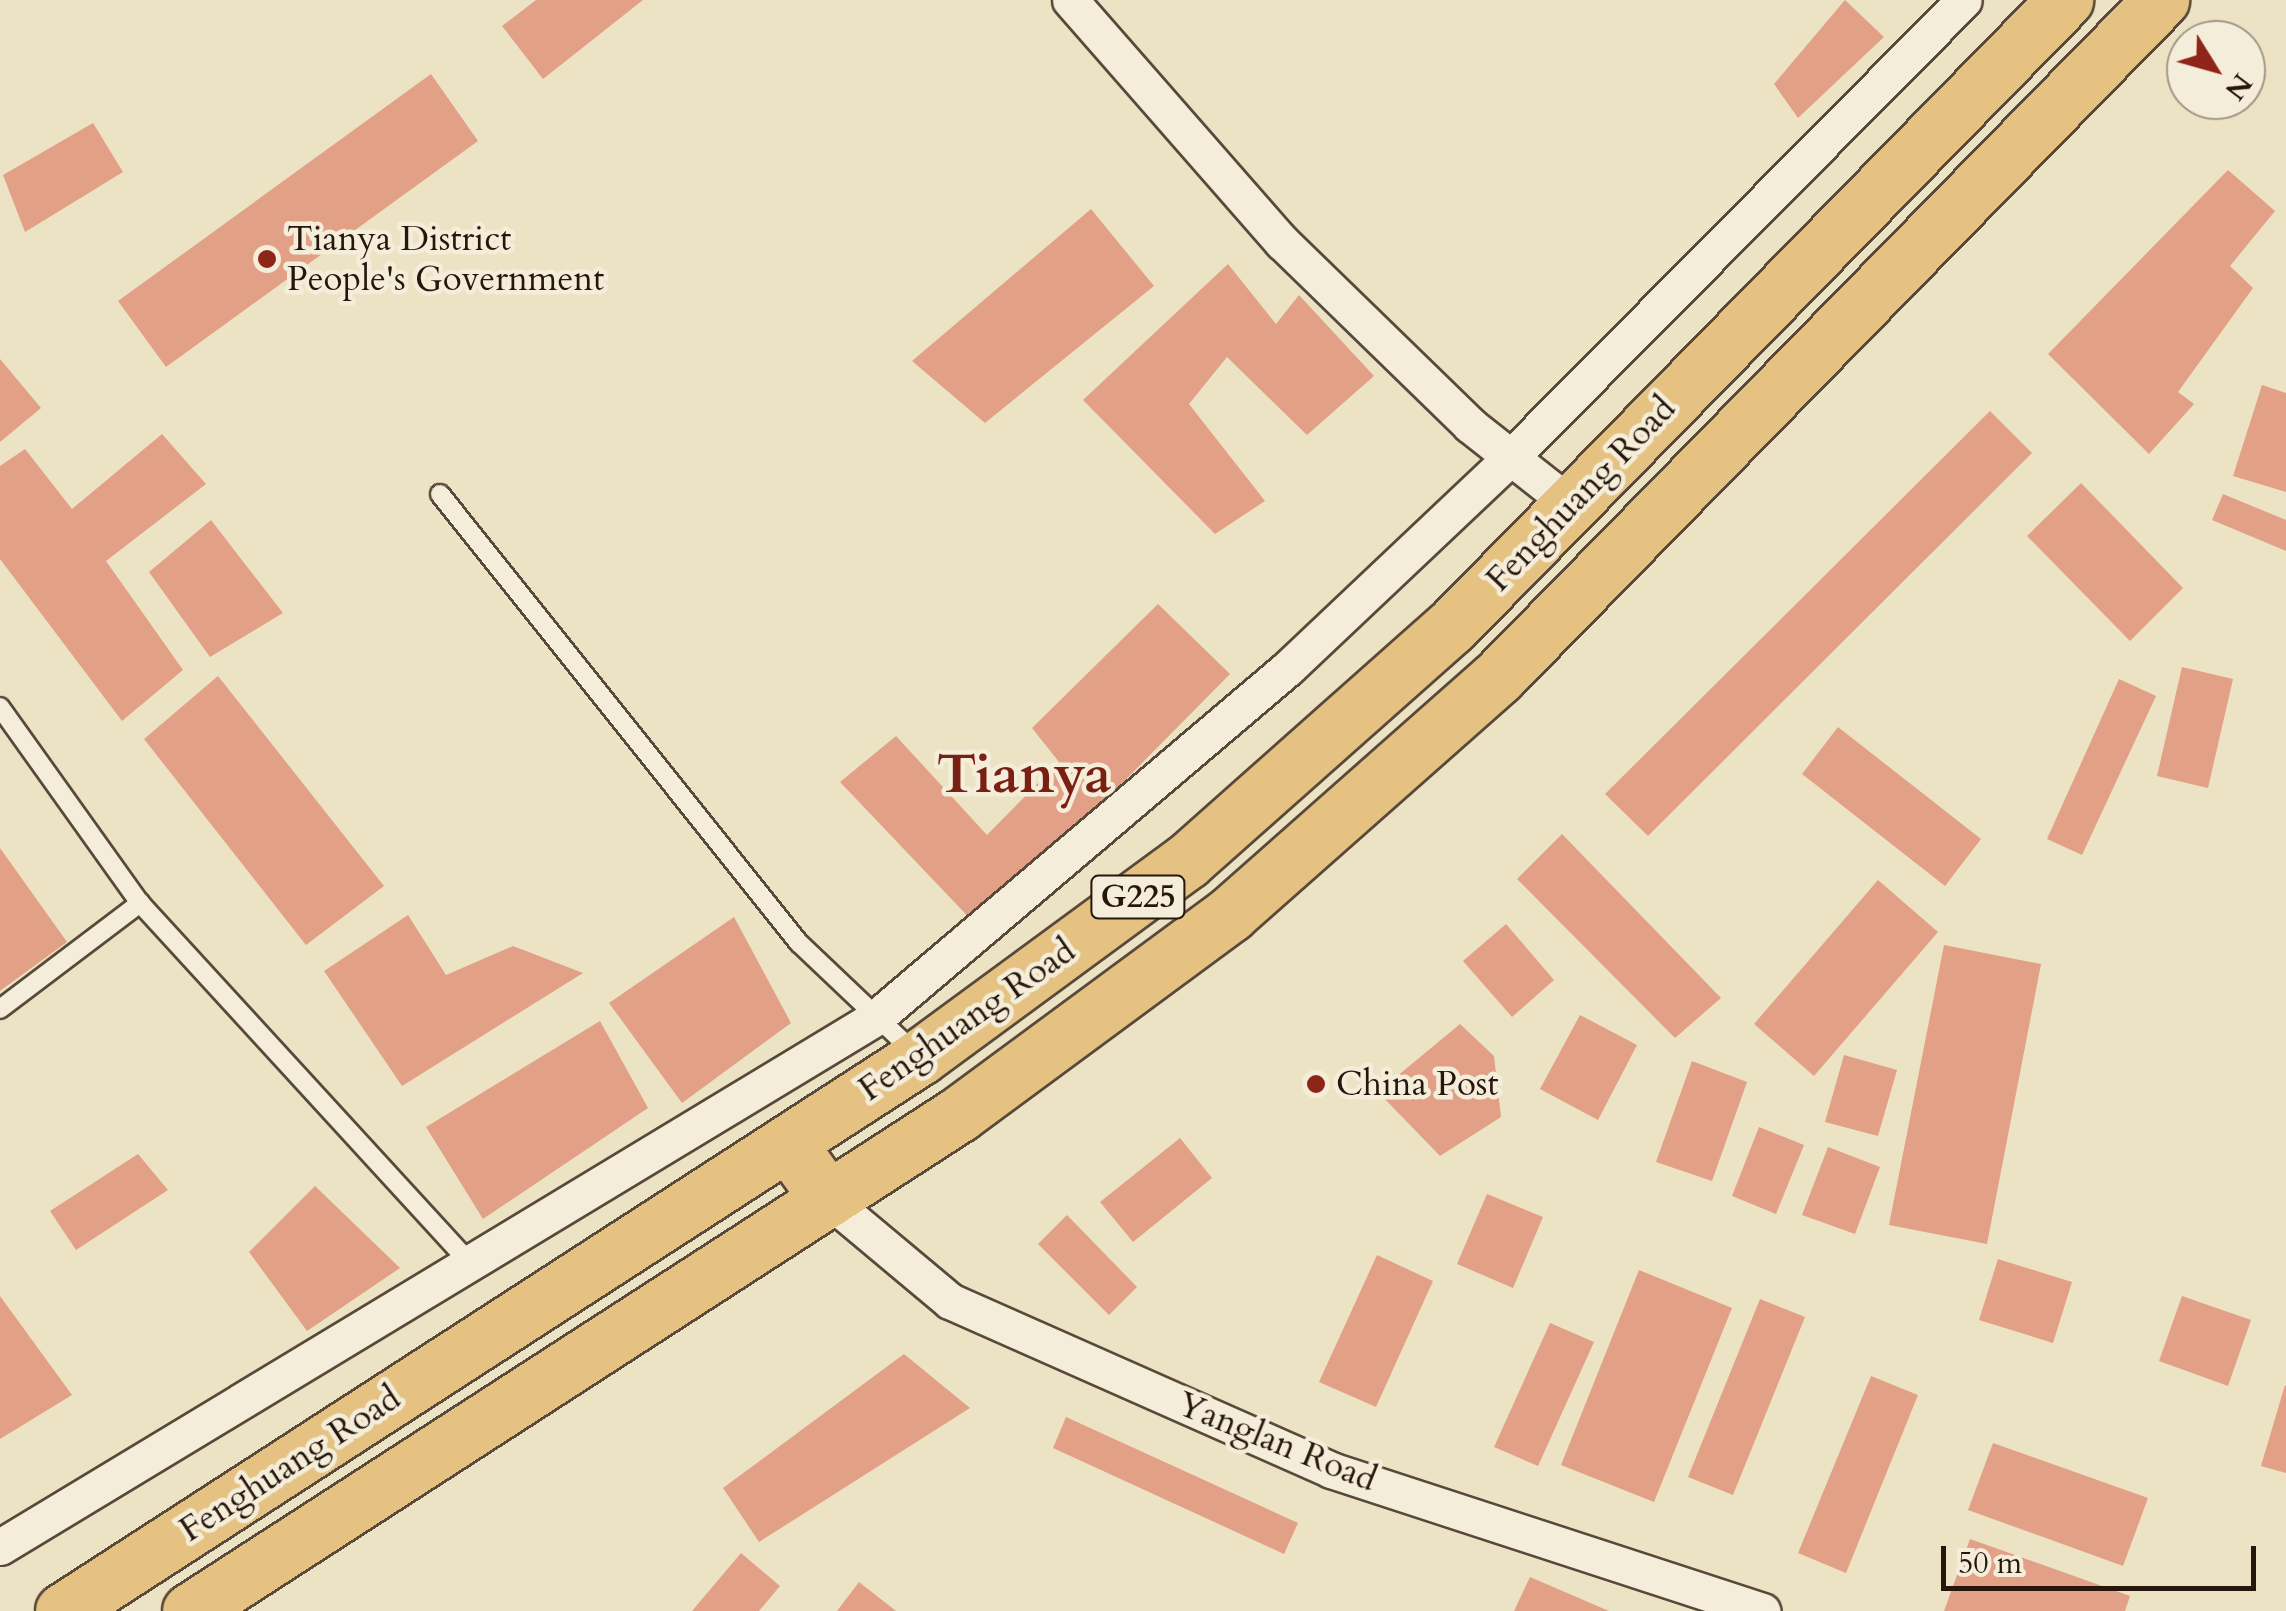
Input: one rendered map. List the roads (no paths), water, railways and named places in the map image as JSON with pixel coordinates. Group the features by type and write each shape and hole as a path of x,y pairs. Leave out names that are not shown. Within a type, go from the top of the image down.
{"main road":[{"name":"Fenghuang Road","path":"63,1611 920,1058 1187,861 1450,627 2064,0"},
{"name":"Fenghuang Road","path":"190,1611 959,1114 1230,914 1498,677 2161,0"},
{"path":"788,1143 828,1199"}],"street":[{"path":"1070,0 1282,242 1511,457 1570,504"},
{"path":"0,1548 878,1017 1288,668 1511,457 1964,0"},
{"name":"Yanglan Road","path":"828,1199 950,1301 1331,1470 1763,1611"}],"lane":[{"path":"440,494 798,943 920,1058"},
{"path":"0,707 140,903 468,1262"},
{"path":"0,1008 140,903"}],"place":[{"name":"Tianya District People's Government","path":"267,259"},
{"name":"China Post","path":"1316,1084"}],"district":[{"name":"Tianya","path":"1024,776"}]}
